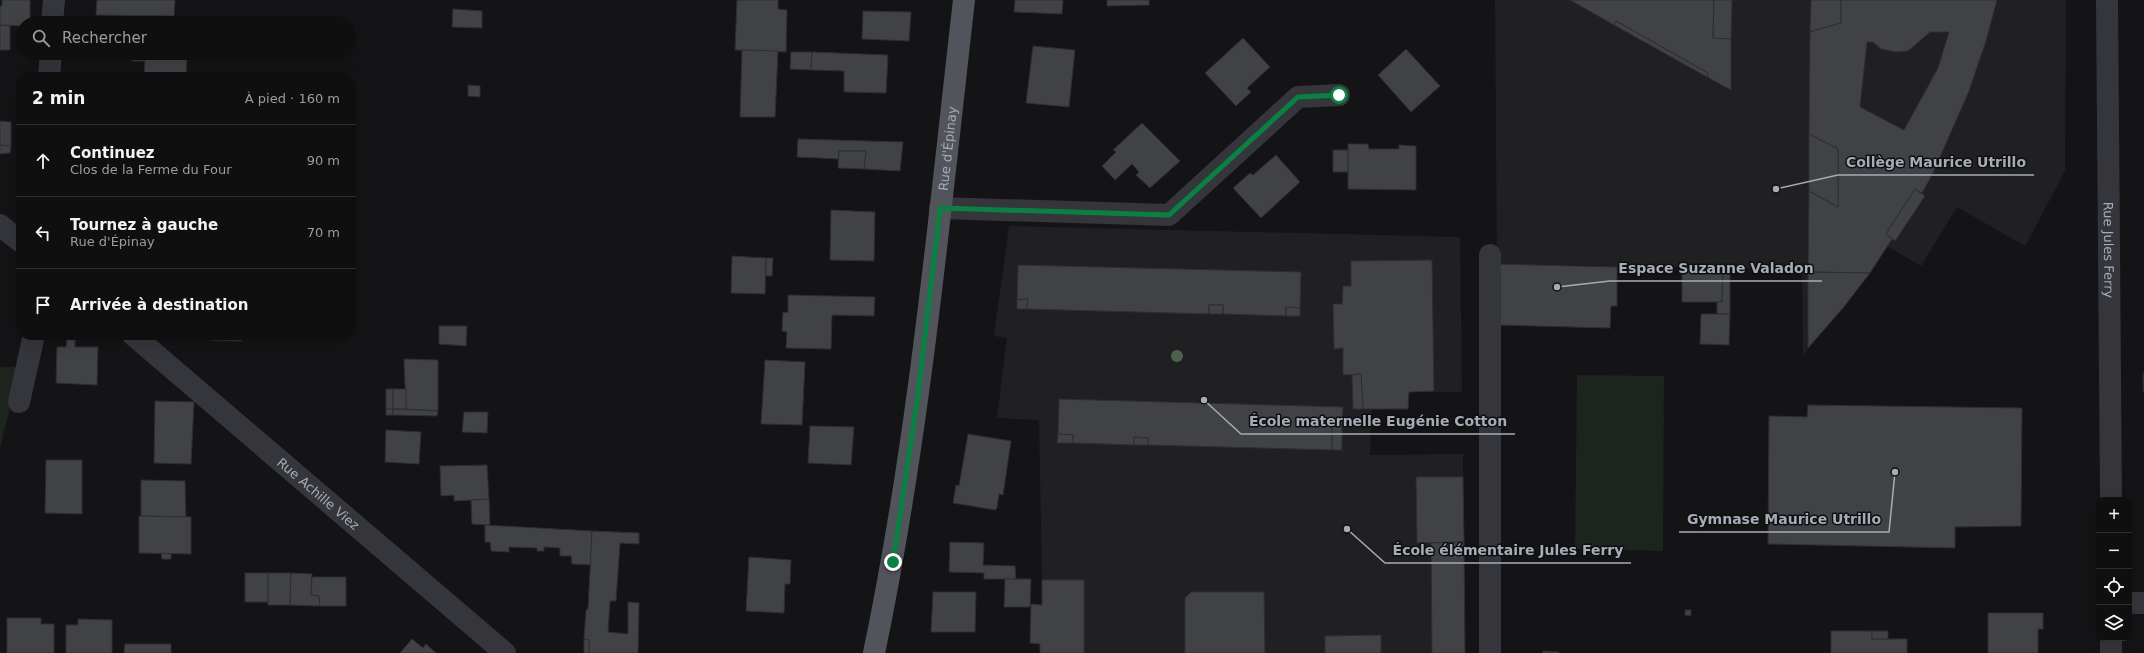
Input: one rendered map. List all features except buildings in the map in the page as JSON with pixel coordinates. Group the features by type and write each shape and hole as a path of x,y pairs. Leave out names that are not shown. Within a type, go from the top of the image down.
{"main road":[{"name":"Rue d'Épinay","path":"874,653 893,562 918,395 964,0"}],"street":[{"path":"53,16 54,0"},
{"name":"Rue Jules Ferry","path":"2106,0 2111,497"},
{"path":"49,72 50,60"},
{"path":"940,208 1169,215 1298,97 1339,95"},
{"path":"0,225 16,238"},
{"path":"1490,255 1490,653"},
{"path":"19,402 33,340"},
{"name":"Rue Achille Viez","path":"139,340 505,653"},
{"path":"2132,603 2144,603"},
{"path":"2111,641 2111,653"}],"shaded area":[{"path":"1495,0 2066,0 2065,171 2025,246 1957,207 1921,266 1887,246 1803,356 1802,269 1497,264"},
{"path":"1009,226 1460,237 1462,392 1409,392 1372,409 1370,455 1463,454 1465,653 1084,653 1084,581 1042,580 1039,420 997,418 1007,338 994,336"},
{"path":"0,367 20,367 0,448"},
{"path":"1577,375 1664,376 1663,551 1575,549"}],"place":[{"name":"Collège Maurice Utrillo","path":"1776,189"},
{"name":"Espace Suzanne Valadon","path":"1557,287"},
{"name":"École maternelle Eugénie Cotton","path":"1204,400"},
{"name":"Gymnase Maurice Utrillo","path":"1895,472"},
{"name":"École élémentaire Jules Ferry","path":"1347,529"}],"route":[{"path":"893,562 918,395 940,208 1169,215 1298,97 1339,95"}]}
